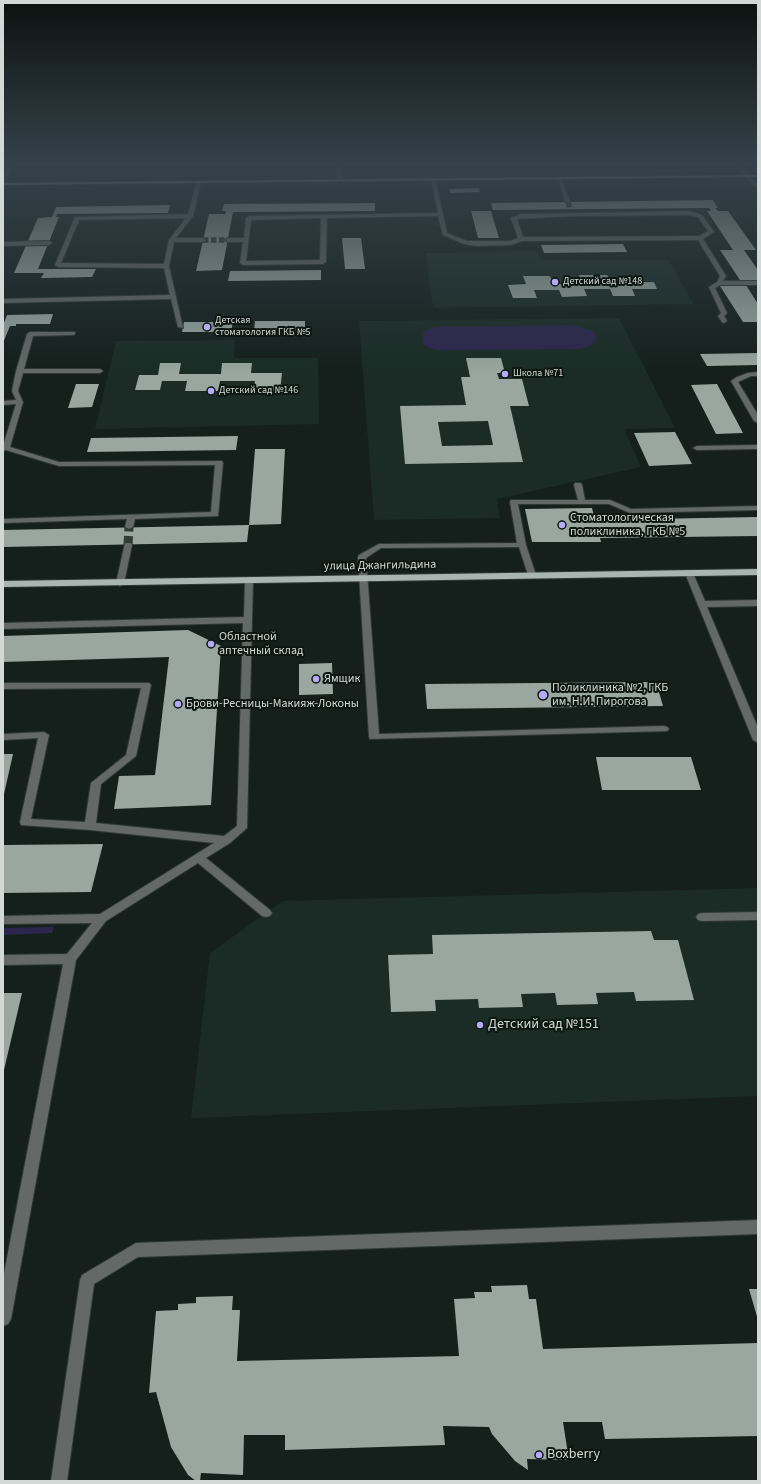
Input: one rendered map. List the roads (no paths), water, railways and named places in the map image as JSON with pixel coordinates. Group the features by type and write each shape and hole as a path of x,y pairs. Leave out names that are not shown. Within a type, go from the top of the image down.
{"main road":[{"name":"улица Джангильдина","path":"3,584 120,583 363,577 758,572"}],"street":[{"path":"68,235 64,243 58,265 166,266"},
{"path":"176,235 172,240 166,266 181,326"},
{"path":"247,235 243,263 323,262 324,235"},
{"path":"448,235 466,243 476,244 510,243 522,239 700,238 705,235"},
{"path":"521,235 522,239"},
{"path":"700,238 723,276 719,283"},
{"path":"172,240 203,240"},
{"path":"228,240 246,240"},
{"path":"3,244 49,243"},
{"path":"476,244 480,252"},
{"path":"724,321 721,316 724,313 712,287 719,283 758,283"},
{"path":"3,301 173,297"},
{"path":"3,521 216,514 219,463 59,464 4,448 20,402 15,390 30,334 73,333"},
{"path":"19,371 100,370"},
{"path":"758,374 750,374 734,381 758,421"},
{"path":"3,403 20,402"},
{"path":"698,448 758,447"},
{"path":"578,486 582,502"},
{"path":"532,575 522,545 514,502 610,502 630,511 758,508"},
{"path":"129,528 132,517"},
{"path":"120,583 128,545"},
{"path":"522,545 379,546 362,557 374,737 664,729"},
{"path":"689,573 758,740"},
{"path":"3,1319 70,959 102,918 226,840 242,828 249,580"},
{"path":"703,604 758,603"},
{"path":"3,626 247,620"},
{"path":"3,686 146,685 130,756 96,783 90,826"},
{"path":"3,736 44,735 25,822 90,826 226,840"},
{"path":"198,857 266,913"},
{"path":"702,917 758,916"},
{"path":"3,920 102,918"},
{"path":"3,960 70,959"},
{"path":"59,1481 87,1280 136,1250 758,1227"}],"tunnel":[{"path":"203,240 228,240"},
{"path":"128,545 129,527"}],"place":[{"name":"Детский сад №148","path":"555,282"},
{"name":"Детская стоматология ГКБ №5","path":"207,327"},
{"name":"Школа №71","path":"505,374"},
{"name":"Детский сад №146","path":"211,391"},
{"name":"Стоматологическая поликлиника, ГКБ №5","path":"562,525"},
{"name":"Областной аптечный склад","path":"211,644"},
{"name":"Ямщик","path":"316,679"},
{"name":"Поликлиника №2, ГКБ им. Н.И. Пирогова","path":"543,695"},
{"name":"Брови-Ресницы-Макияж-Локоны","path":"178,704"},
{"name":"Детский сад №151","path":"480,1025"},
{"name":"Boxberry","path":"539,1455"}]}
